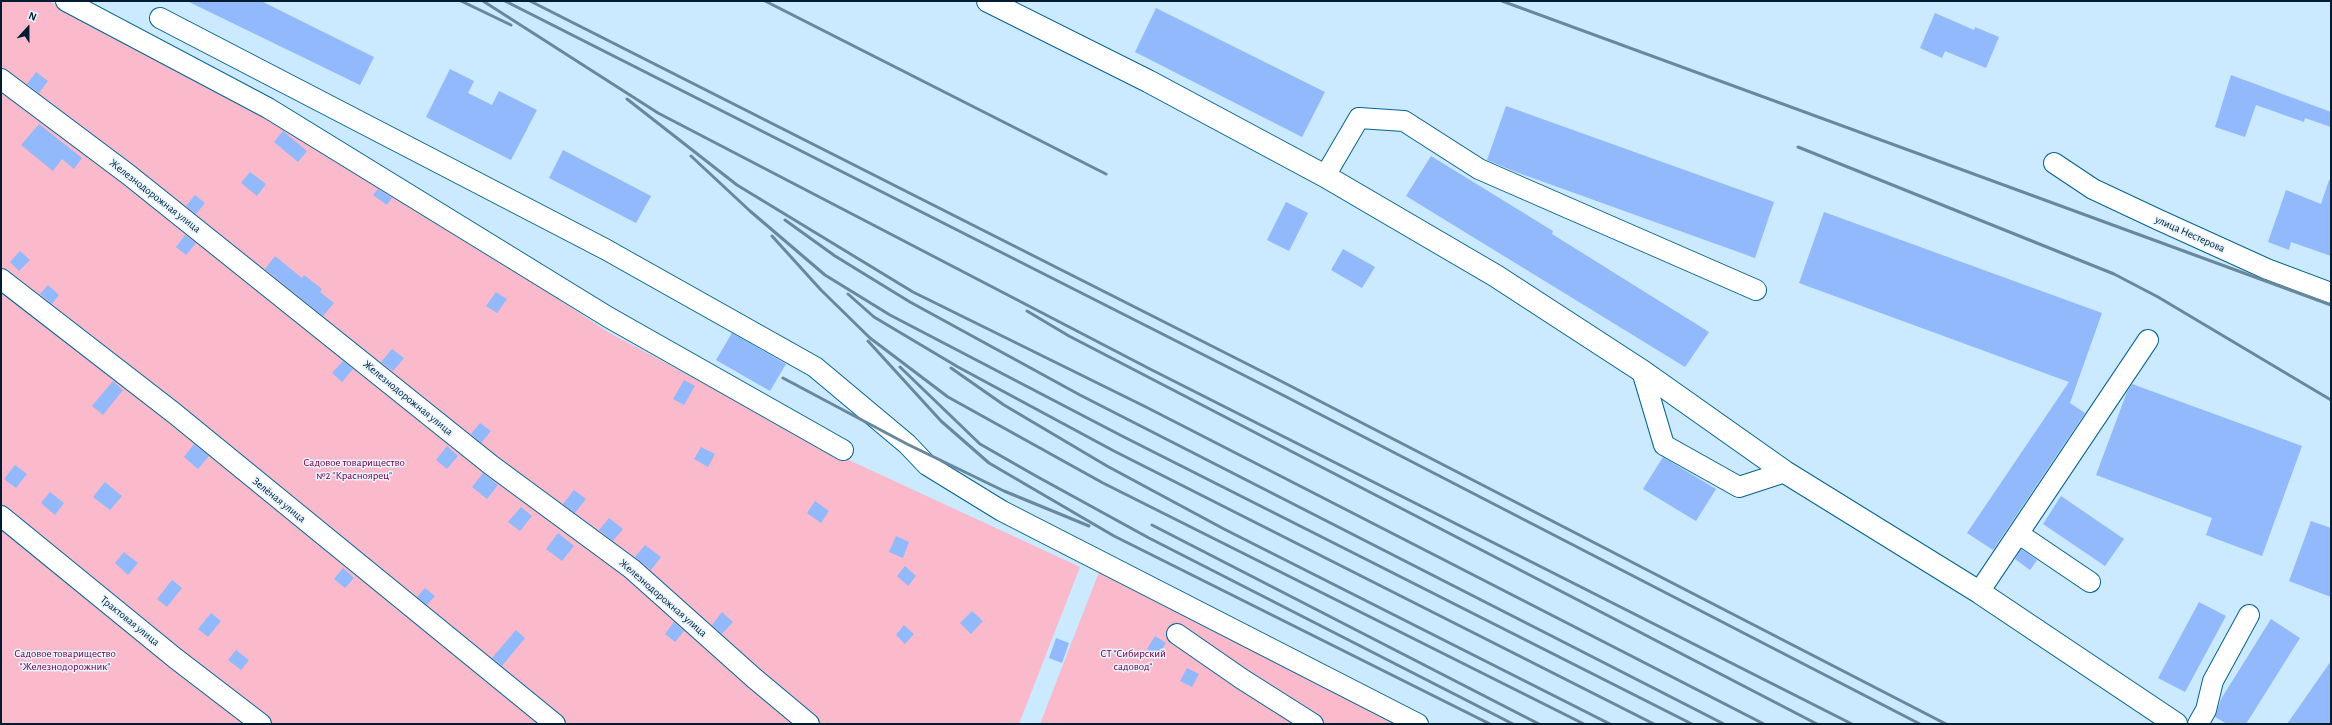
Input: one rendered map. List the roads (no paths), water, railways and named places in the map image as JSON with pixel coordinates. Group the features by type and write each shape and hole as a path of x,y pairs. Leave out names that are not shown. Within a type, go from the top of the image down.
{"highway":[{"path":"988,1 1148,81 1325,176 1496,276 1642,371 1785,472 1979,592 2176,724"}],"street":[{"path":"66,1 268,108 608,317 844,450"},
{"path":"160,18 606,249 815,367 907,444 927,465 1002,511 1418,724"},
{"name":"Железнодорожная улица","path":"1,79 129,175 491,465 632,569 754,678 809,724"},
{"path":"1325,176 1359,118 1404,121 1479,169 1756,290"},
{"name":"улица Нестерова","path":"2054,163 2093,189 2159,220 2268,269 2331,293"},
{"name":"Зелёная улица","path":"1,279 174,413 555,724"},
{"path":"1979,592 2148,340"},
{"path":"1642,371 1664,445 1739,487 1785,472"},
{"name":"Трактовая улица","path":"1,516 175,658 261,724"},
{"path":"2019,534 2090,582"},
{"path":"2198,724 2206,710 2213,681 2249,615"},
{"path":"1177,634 1242,680 1313,724"}],"railway":[{"path":"461,1 511,25"},
{"path":"483,1 658,113 1150,369 1852,724"},
{"path":"505,1 1271,389 1920,724"},
{"path":"530,1 1273,377 1946,724"},
{"path":"765,1 1106,174"},
{"path":"1502,1 2331,305"},
{"path":"627,99 737,185 913,292 1146,407 1764,724"},
{"path":"1798,147 2114,274 2158,297 2331,400"},
{"path":"691,156 750,211 825,275 890,315 1122,436 1692,724"},
{"path":"785,220 835,256 910,302 1080,395 1724,724"},
{"path":"772,236 821,290 870,338 948,397 1103,483 1584,724"},
{"path":"848,294 874,317 958,367 1114,451 1654,724"},
{"path":"1027,311 1069,336 1817,724"},
{"path":"868,341 941,421 989,463 1114,536 1490,724"},
{"path":"900,367 980,444 1149,538 1513,724"},
{"path":"951,368 1004,405 1107,466 1224,529 1610,724"},
{"path":"783,378 907,444 1004,491 1089,526"},
{"path":"1152,525 1539,724"}],"park label":[{"name":"Садовое товарищество №2 \"Красноярец\"","path":"354,469"},
{"name":"Садовое товарищество \"Железнодорожник\"","path":"65,660"},
{"name":"СТ \"Сибирский садовод\"","path":"1133,660"}]}
